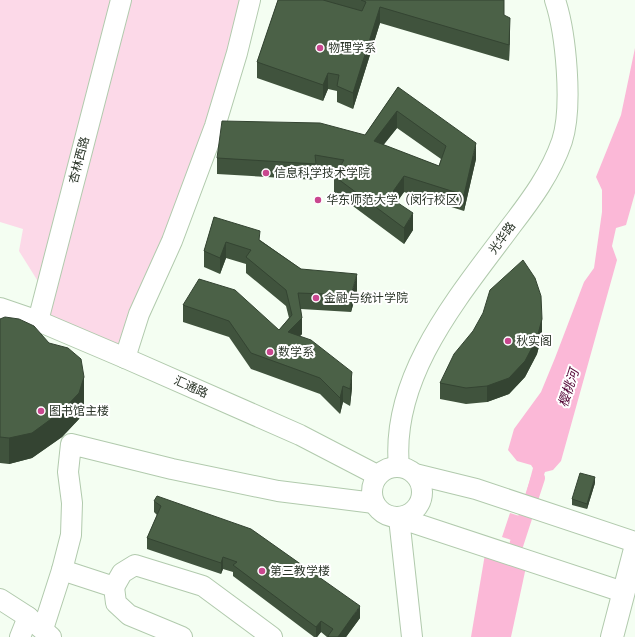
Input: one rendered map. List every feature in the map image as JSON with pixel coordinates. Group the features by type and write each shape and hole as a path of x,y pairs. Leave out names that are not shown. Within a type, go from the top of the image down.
{"main road":[{"path":"612,637 635,549"}],"street":[{"name":"杏林西路","path":"38,321 121,0"},
{"path":"125,358 139,314 172,241 215,126 237,53 250,0"},
{"name":"光华路","path":"407,471 397,446 400,424 413,380 428,345 453,305 536,192 552,165 562,140 566,110 566,63 561,18 555,0"},
{"name":"汇通路","path":"0,308 38,321 125,358 300,436 377,475"},
{"path":"0,599 28,617 47,633 71,535 72,503 68,472 71,444 172,469 278,491 374,503"},
{"path":"623,592 399,518 387,516 374,503 372,488 377,475 388,468 407,471 476,489 570,519 635,542"},
{"path":"399,518 416,509 422,495 420,483 407,471"},
{"path":"399,518 408,636"},
{"path":"182,637 130,615 116,603 114,587 122,574 135,565 203,586 262,634"},
{"path":"62,570 114,587"},
{"path":"20,637 28,617"}],"shaded area":[{"path":"0,0 112,0 39,283 19,251 23,229 0,222"},
{"path":"131,0 242,0 208,124 121,349 46,318"}],"water":[{"path":"635,48 635,193 626,225 616,228 612,246 617,260 561,461 553,470 545,472 536,497 526,494 533,468 531,465 517,461 508,450 514,429 541,392 584,282 594,268 602,212 602,190 596,177 621,115"},
{"path":"510,513 529,519 521,543 502,537"},
{"path":"485,554 526,567 511,637 471,637"}],"building":[{"name":"物理学系","path":"278,0 323,0 362,11 366,2 361,0 504,0 504,15 510,18 509,45 380,7 353,93 337,86 339,75 328,73 323,85 257,62"},
{"path":"398,87 476,143 464,195 404,176 389,197 413,213 404,228 334,176 344,160 315,155 316,164 217,158 222,121 320,123 365,135","holes":["397,111 446,146 439,166 374,141"]},
{"path":"214,217 260,231 259,240 301,269 357,274 351,295 298,293 302,318 288,332 311,340 352,372 350,389 343,386 340,398 320,378 251,353 229,321 183,305 199,279 235,290 279,330 292,315 286,290 246,257 251,250 226,242 220,258 204,251"},
{"name":"秋实阁","path":"523,260 535,278 541,296 542,319 537,338 525,361 509,378 487,386 466,388 440,383 454,354 473,331 483,313 490,290"},
{"name":"图书馆主楼","path":"5,317 19,319 34,326 49,343 68,348 81,359 84,377 79,393 62,411 32,433 9,438 0,437 0,319"},
{"path":"580,473 595,477 587,504 572,499"},
{"name":"第三教学楼","path":"157,496 251,529 360,606 338,637 329,637 328,636 333,629 321,621 316,627 233,565 237,562 223,557 221,563 147,538 161,506 154,501"}],"waterway":[{"name":"樱桃河","path":"510,564 538,478"}],"place":[{"name":"物理学系","path":"320,48"},
{"name":"信息科学技术学院","path":"266,173"},
{"name":"华东师范大学（闵行校区）","path":"318,200"},
{"name":"金融与统计学院","path":"316,298"},
{"name":"秋实阁","path":"508,341"},
{"name":"数学系","path":"270,352"},
{"name":"图书馆主楼","path":"41,411"},
{"name":"第三教学楼","path":"262,571"}]}
